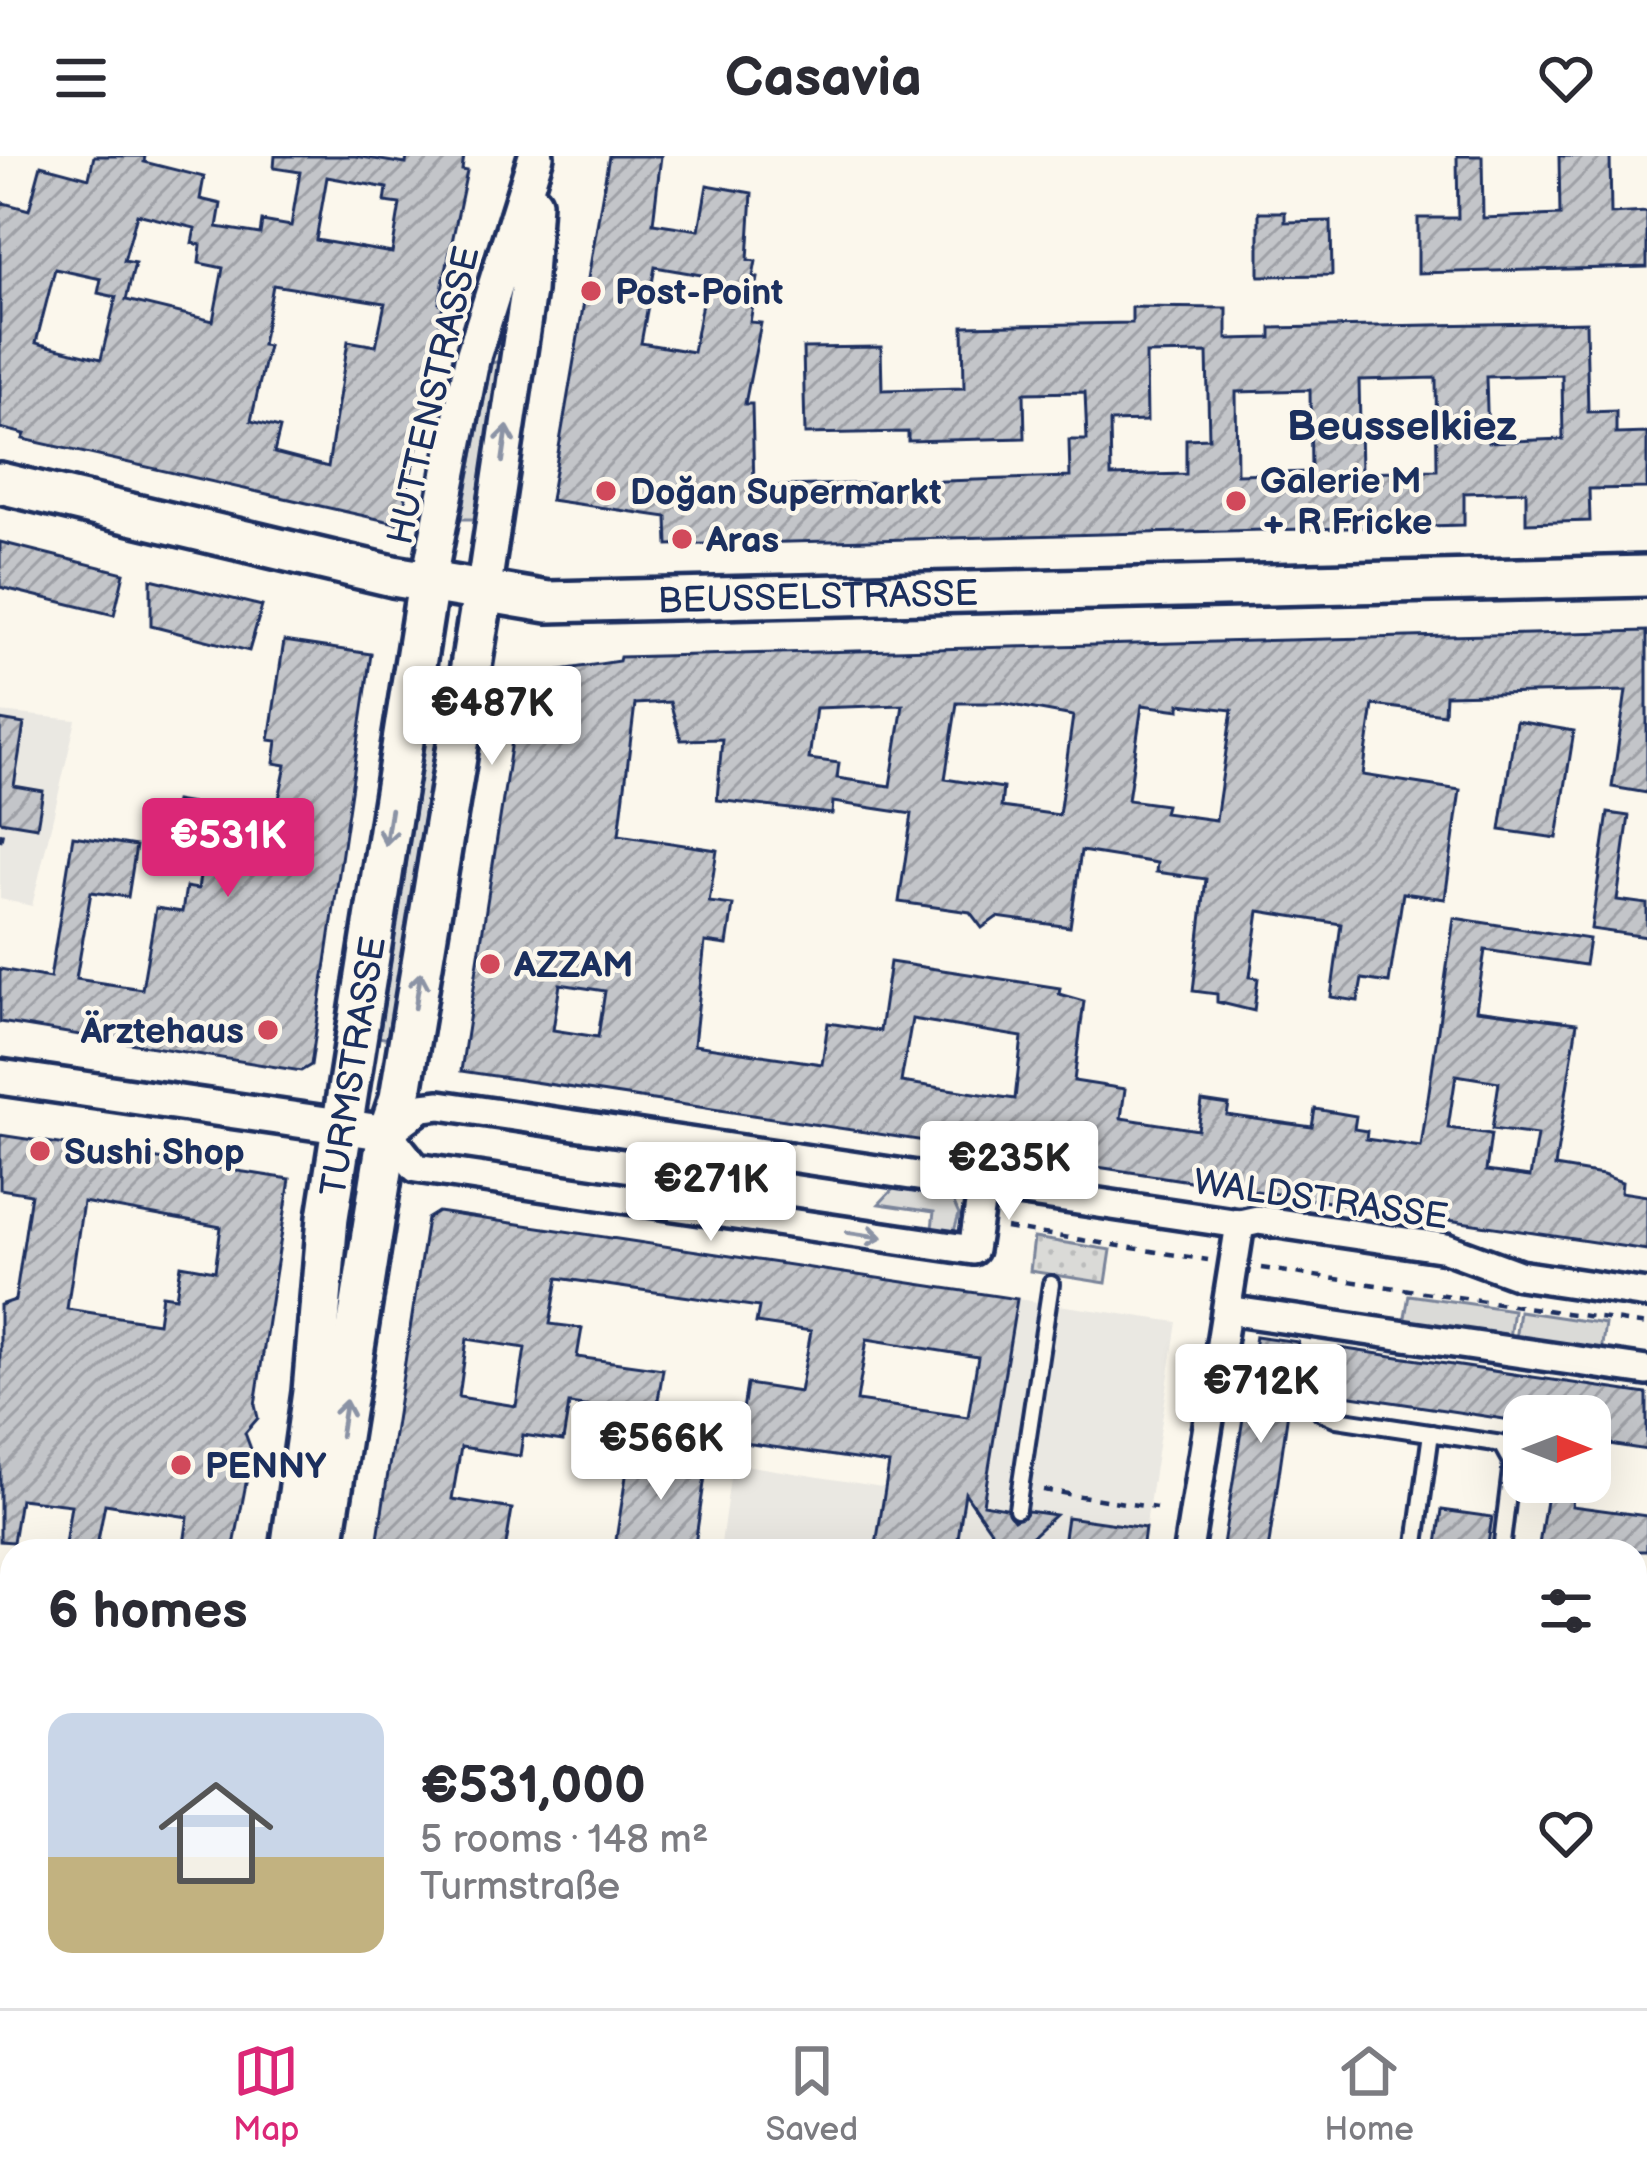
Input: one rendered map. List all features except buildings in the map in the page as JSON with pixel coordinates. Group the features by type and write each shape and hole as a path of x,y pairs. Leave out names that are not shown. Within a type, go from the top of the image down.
{"main road":[{"name":"BEUSSELSTRASSE","path":"0,483 428,583 548,602 1647,576"},
{"name":"TURMSTRASSE","path":"323,1539 341,1127 428,583"},
{"name":"TURMSTRASSE","path":"294,1539 400,1098 483,593"}],"street":[{"name":"HUTTENSTRASSE","path":"428,583 472,361 537,156"},
{"name":"HUTTENSTRASSE","path":"483,593 528,291 537,156"},
{"path":"0,1077 388,1133 416,1168 973,1250 983,1185"},
{"name":"WALDSTRASSE","path":"388,1133 423,1107 440,1105 1240,1224 1258,1220 1446,1248 1519,1275 1647,1294"},
{"path":"1190,1539 1240,1224"},
{"path":"1227,1310 1647,1371"}],"lane":[{"path":"1016,1509 1051,1284"},
{"path":"1305,1385 1321,1412 1337,1419 1502,1444 1512,1462 1502,1539"},
{"path":"1417,1539 1431,1433"}],"path":[{"path":"0,841 4,821"},
{"path":"977,1224 1647,1325"},
{"path":"1020,1486 1156,1508"}],"shaded area":[{"path":"501,361 474,519 461,519 491,363"},
{"path":"436,674 446,675 389,1039 379,1037"},
{"path":"0,712 76,720 32,906 0,899"},
{"path":"895,1187 952,1199 959,1215 954,1231 931,1236 934,1212 879,1204"},
{"path":"1034,1238 1111,1250 1106,1283 1030,1271"},
{"path":"1409,1295 1513,1310 1509,1338 1404,1323"},
{"path":"1017,1299 1177,1322 1144,1539 722,1539 732,1463 982,1503"},
{"path":"1519,1311 1605,1324 1601,1352 1515,1340"}],"place":[{"name":"Post-Point","path":"591,291"},
{"name":"Doğan Supermarkt","path":"606,491"},
{"name":"Galerie M + R Fricke","path":"1236,501"},
{"name":"Aras","path":"682,539"},
{"name":"AZZAM","path":"490,964"},
{"name":"Ärztehaus","path":"268,1030"},
{"name":"Sushi Shop","path":"40,1151"},
{"name":"PENNY","path":"181,1465"}],"district":[{"name":"Beusselkiez","path":"1402,425"}]}
